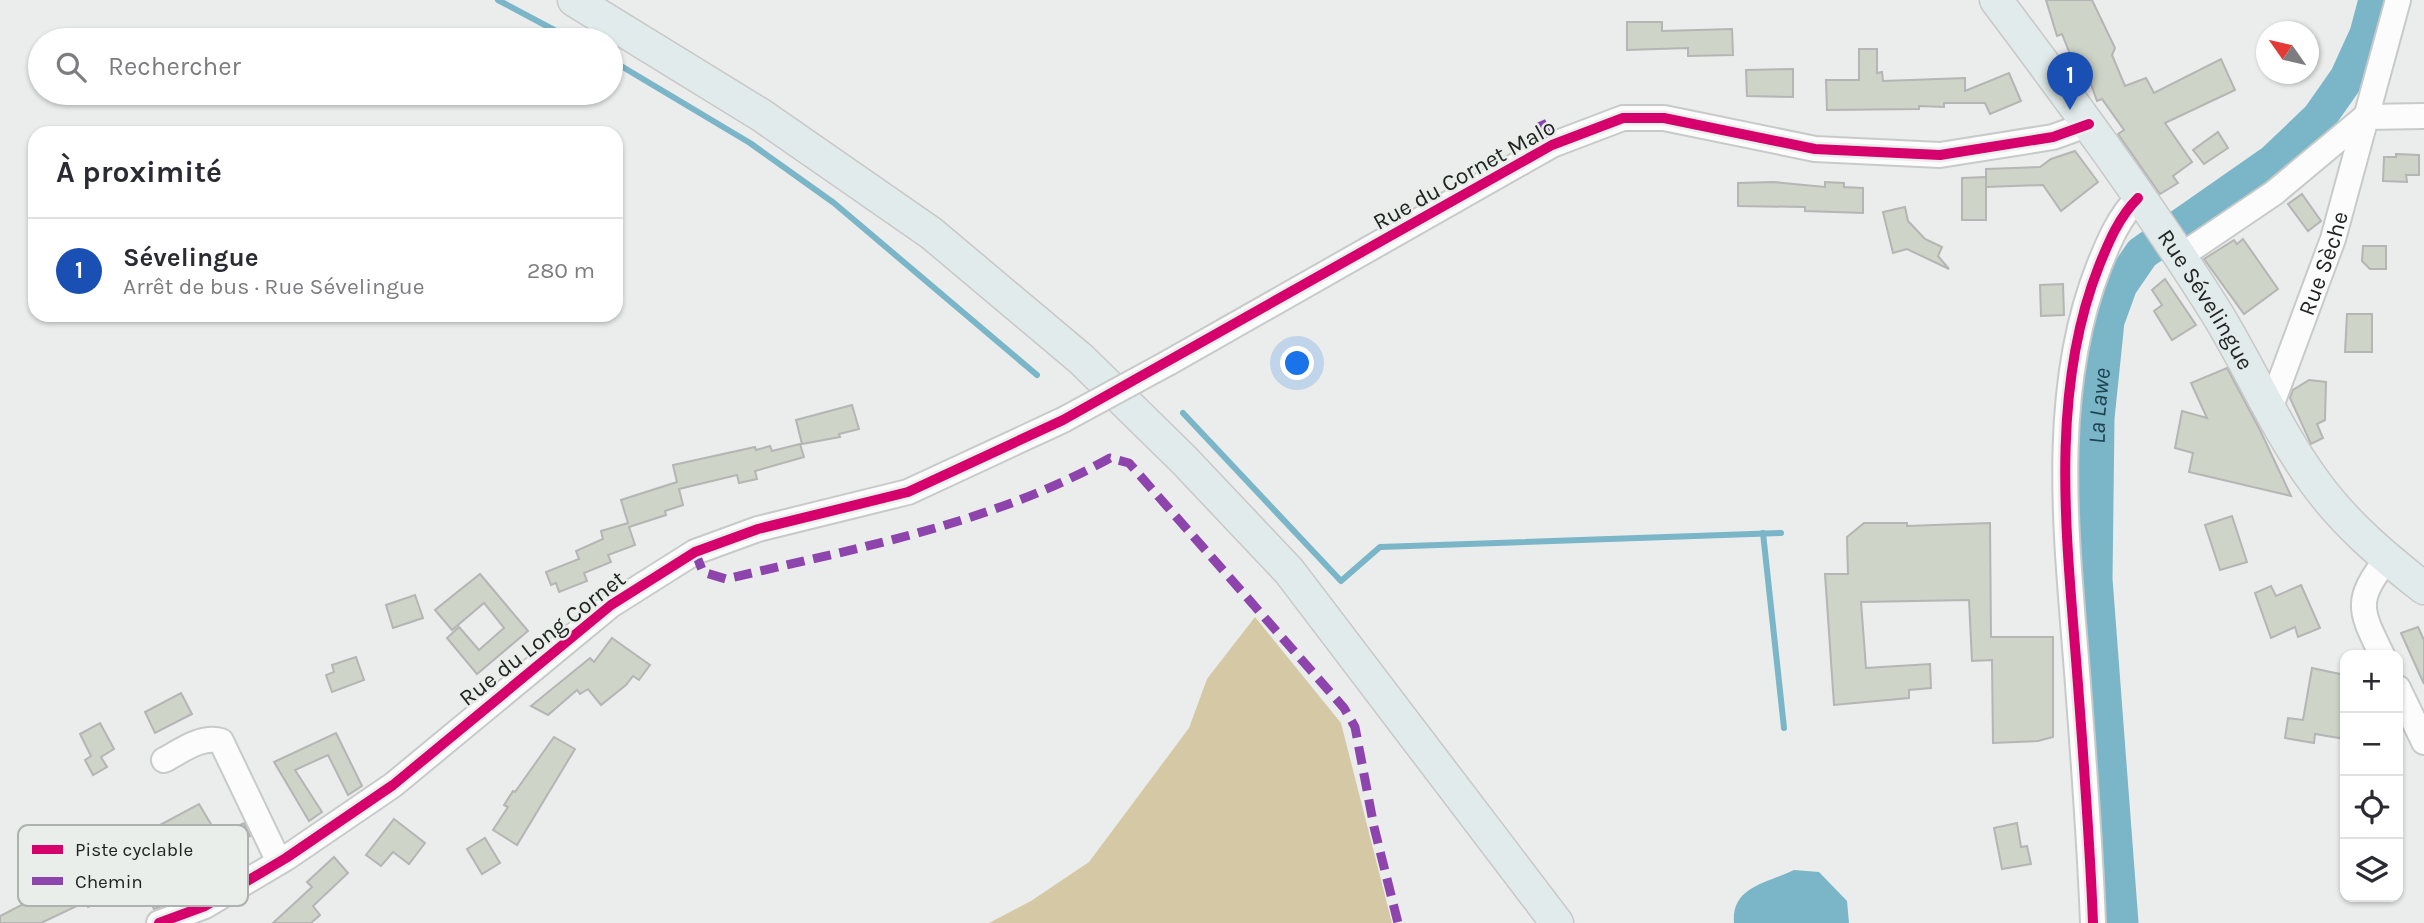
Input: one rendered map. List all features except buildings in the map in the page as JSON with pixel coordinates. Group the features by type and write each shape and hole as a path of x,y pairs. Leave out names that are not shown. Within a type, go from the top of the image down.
{"main road":[{"path":"574,0 620,28"},
{"name":"Rue Sévelingue","path":"2008,5 2214,310 2314,481 2335,508 2387,559 2424,588"},
{"path":"623,30 761,115 931,233 1082,359 1289,571 1558,923"}],"street":[{"name":"Rue Sèche","path":"2271,406 2333,239 2398,0"},
{"path":"2176,254 2274,193 2365,117 2424,116"},
{"name":"Rue du Cornet Malo","path":"1063,420 1552,145 1623,118 1664,118 1815,149 1940,155 2053,137 2088,124"},
{"path":"2093,923 2069,560 2066,450 2072,366 2087,296 2108,242 2124,212 2144,207"},
{"name":"Rue du Long Cornet","path":"248,880 393,785 611,605 695,552 758,529 908,492 1063,420"},
{"path":"2380,650 2362,615 2362,598 2369,582 2387,559"},
{"path":"2403,698 2424,742"},
{"path":"164,760 200,741 212,738 221,741 279,862"},
{"name":"Rue du Long Cornet","path":"159,923 205,906"}],"shaded area":[{"path":"1255,617 1341,723 1392,923 989,923 1031,901 1089,862 1189,728 1207,679"}],"water":[{"path":"1794,870 1819,872 1847,901 1849,923 1734,923 1738,901 1745,893"}],"waterway":[{"path":"498,0 550,28"},
{"name":"La Lawe","path":"2121,923 2095,579 2097,418 2107,321 2120,285 2142,253 2274,161 2319,118 2347,78 2367,34 2376,0"},
{"path":"623,67 750,143 834,203 1037,375"},
{"path":"1183,413 1341,581 1380,547 1781,533"},
{"path":"1763,533 1784,728"}],"marked path":[{"path":"1541,121 1552,145"},
{"path":"695,552 703,572 726,579 923,532 971,517 1065,481 1110,458 1129,463 1344,708 1355,727 1374,827 1398,923"}],"cycle path":[{"path":"248,881 393,785 611,605 695,552 758,529 908,492 1063,420 1552,145 1623,118 1664,118 1815,149 1940,155 2053,137 2089,124"},
{"path":"2093,923 2067,527 2067,420 2072,367 2083,316 2111,239 2125,213 2138,198"},
{"path":"159,923 205,906"}],"place":[{"name":"Sévelingue","path":"2070,110"}]}
